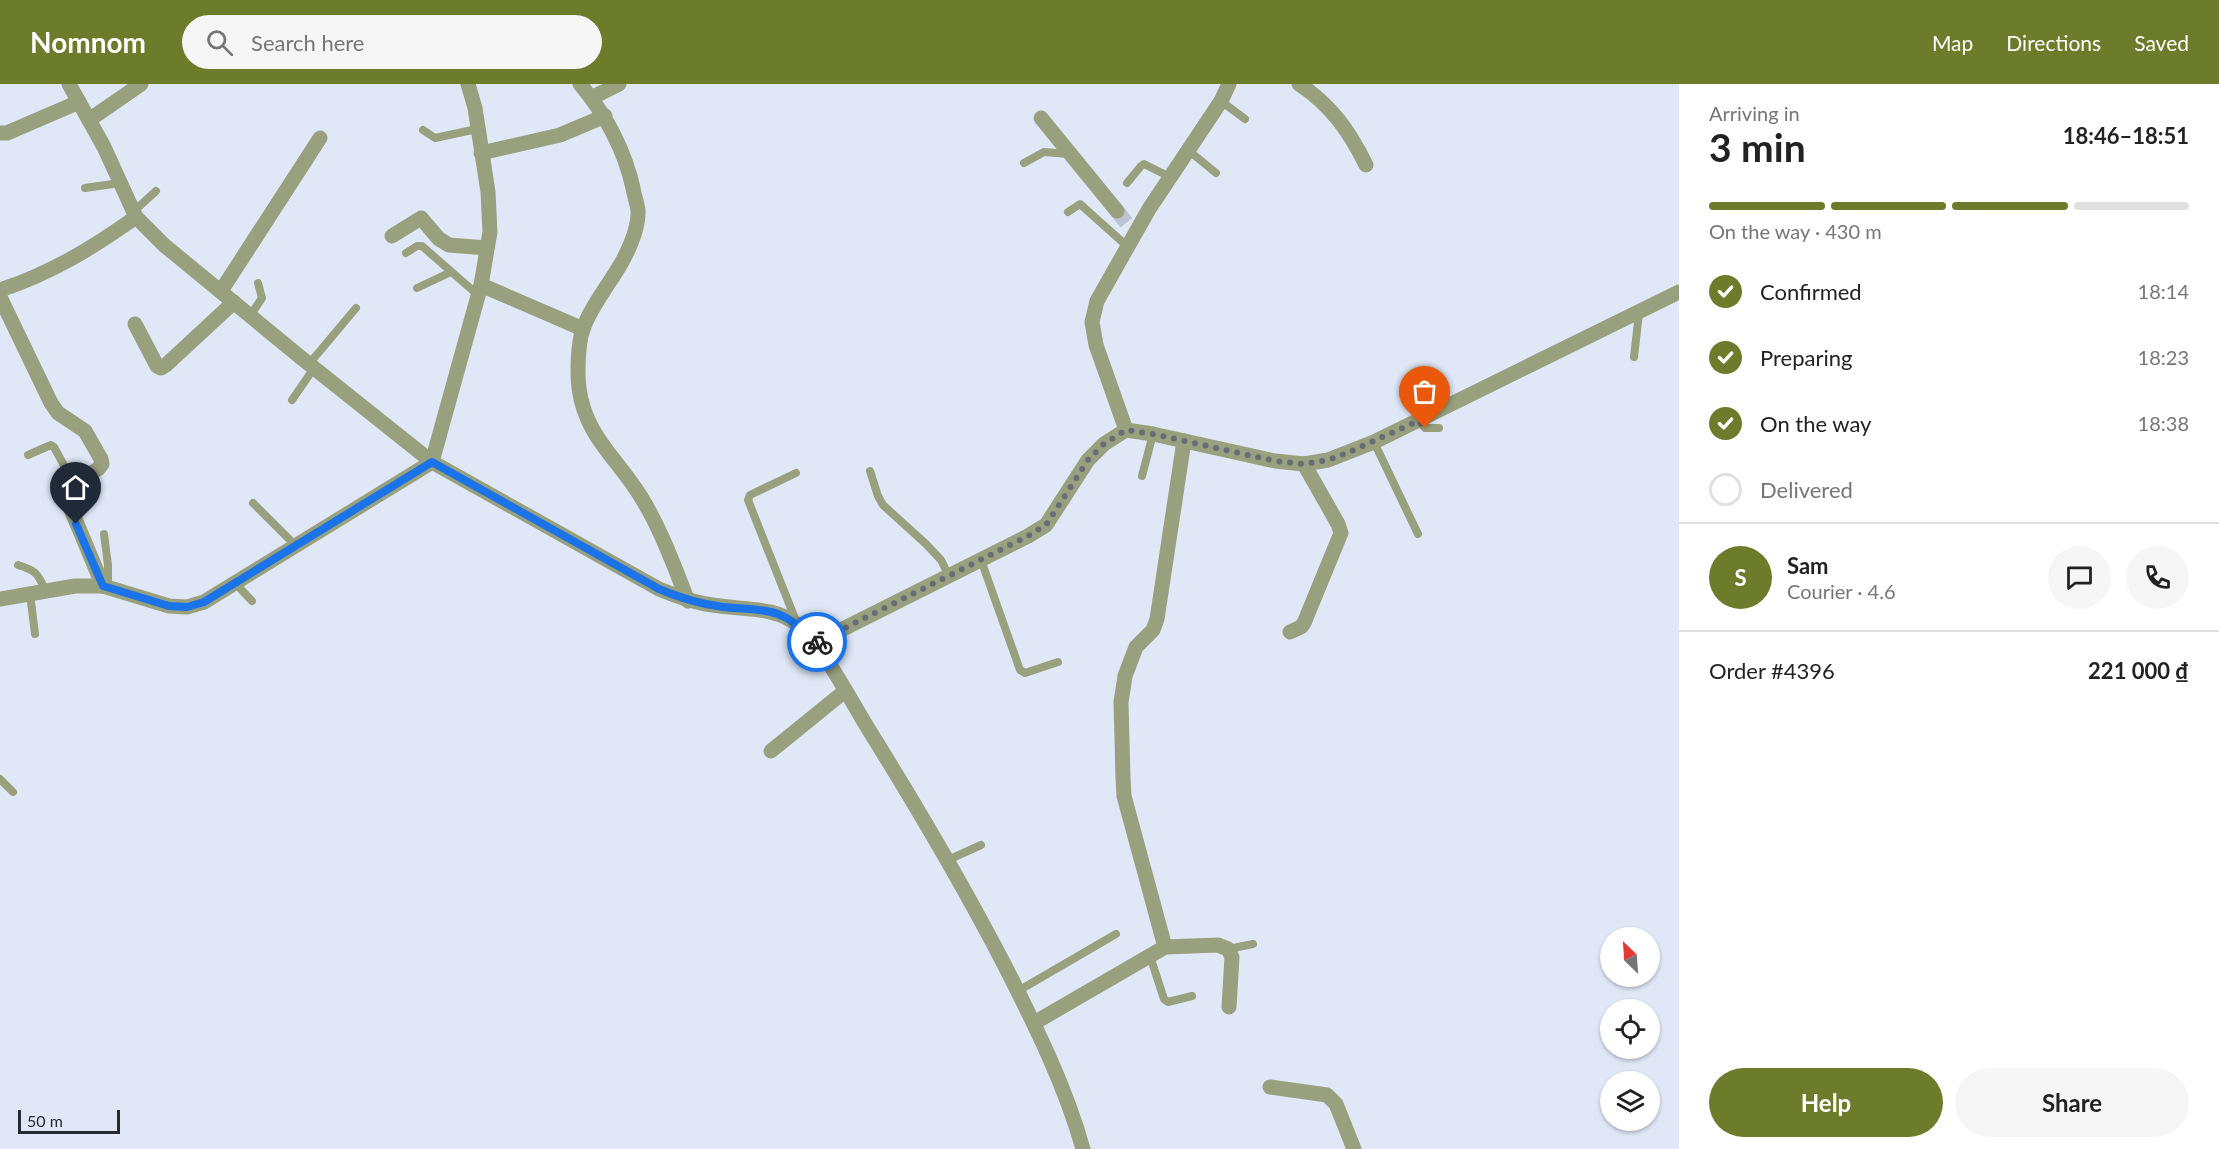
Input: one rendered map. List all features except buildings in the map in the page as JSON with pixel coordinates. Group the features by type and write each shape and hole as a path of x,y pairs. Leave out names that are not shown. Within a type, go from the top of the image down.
{"street":[{"path":"69,84 104,147 134,214 164,244 250,316 432,462 659,589 688,601 758,609 780,615 798,625 815,643 948,860 1034,1023 1054,1069 1083,1149"},
{"path":"89,120 141,84"},
{"path":"0,599 75,586 105,587 169,606 187,607 204,602 432,462 480,290 490,232 488,192 475,108 468,84"},
{"path":"580,84 605,116 619,143 631,179 638,211 635,233 623,261 583,329 579,357 579,388 587,419 599,443 641,496 688,601"},
{"path":"591,98 619,84"},
{"path":"1126,430 1096,345 1092,322 1097,301 1131,235 1221,101 1229,84"},
{"path":"1299,84 1321,100 1338,118 1352,137 1366,165"},
{"path":"0,133 8,132 79,102"},
{"path":"481,153 560,135 605,116"},
{"path":"1041,118 1117,211"},
{"path":"221,291 320,138"},
{"path":"0,290 66,262 99,243 134,214"},
{"path":"392,236 420,218 439,239 449,245 488,248"},
{"path":"480,290 583,329"},
{"path":"815,643 1046,525 1088,460 1104,444 1126,430 1275,461 1304,464 1328,460 1418,421 1679,292"},
{"path":"0,297 57,413 85,431 101,459 102,464 98,469 68,488 65,495 105,587"},
{"path":"135,324 157,366 161,368 234,302"},
{"path":"1165,947 1124,796 1121,702 1136,647 1153,630 1157,619 1184,441"},
{"path":"1290,632 1304,623 1341,533 1304,464"},
{"path":"771,751 845,691"},
{"path":"1034,1023 1165,947 1218,945 1228,949 1232,957 1230,1007"},
{"path":"1270,1087 1327,1095 1336,1104 1354,1149"}],"lane":[{"path":"1221,101 1245,119"},
{"path":"423,130 435,138 477,129"},
{"path":"1188,150 1216,173"},
{"path":"1024,163 1044,152 1071,154"},
{"path":"1126,183 1144,164 1170,177"},
{"path":"85,188 120,183"},
{"path":"134,214 156,190"},
{"path":"1068,212 1080,204 1131,235"},
{"path":"406,253 417,246 422,246 451,272 480,290"},
{"path":"417,288 451,272"},
{"path":"250,316 262,298 258,283"},
{"path":"292,400 312,366 356,308"},
{"path":"1634,357 1639,313"},
{"path":"1418,421 1425,428 1439,428"},
{"path":"1142,476 1153,434"},
{"path":"1374,442 1418,534"},
{"path":"28,455 51,445 74,484"},
{"path":"870,471 883,505 926,544 940,560 949,576"},
{"path":"796,473 750,495 748,500 798,625"},
{"path":"253,503 296,546"},
{"path":"104,534 108,565 105,587"},
{"path":"981,560 1020,670 1025,673 1058,662"},
{"path":"18,565 38,573 46,591"},
{"path":"235,583 252,601"},
{"path":"30,594 35,634"},
{"path":"0,779 13,792"},
{"path":"948,860 981,844"},
{"path":"1018,991 1116,934"},
{"path":"1228,949 1253,944"},
{"path":"1150,956 1164,999 1168,1002 1192,996"}],"tunnel":[{"path":"1117,211 1129,226"}],"way so far":[{"path":"817,642 1046,525 1088,460 1104,444 1126,430 1275,461 1304,464 1328,460 1347,453 1418,421 1425,428"}],"route":[{"path":"76,524 103,586 169,606 187,607 204,602 432,462 659,589 688,601 758,609 780,615 798,625 815,643 817,642"}]}
